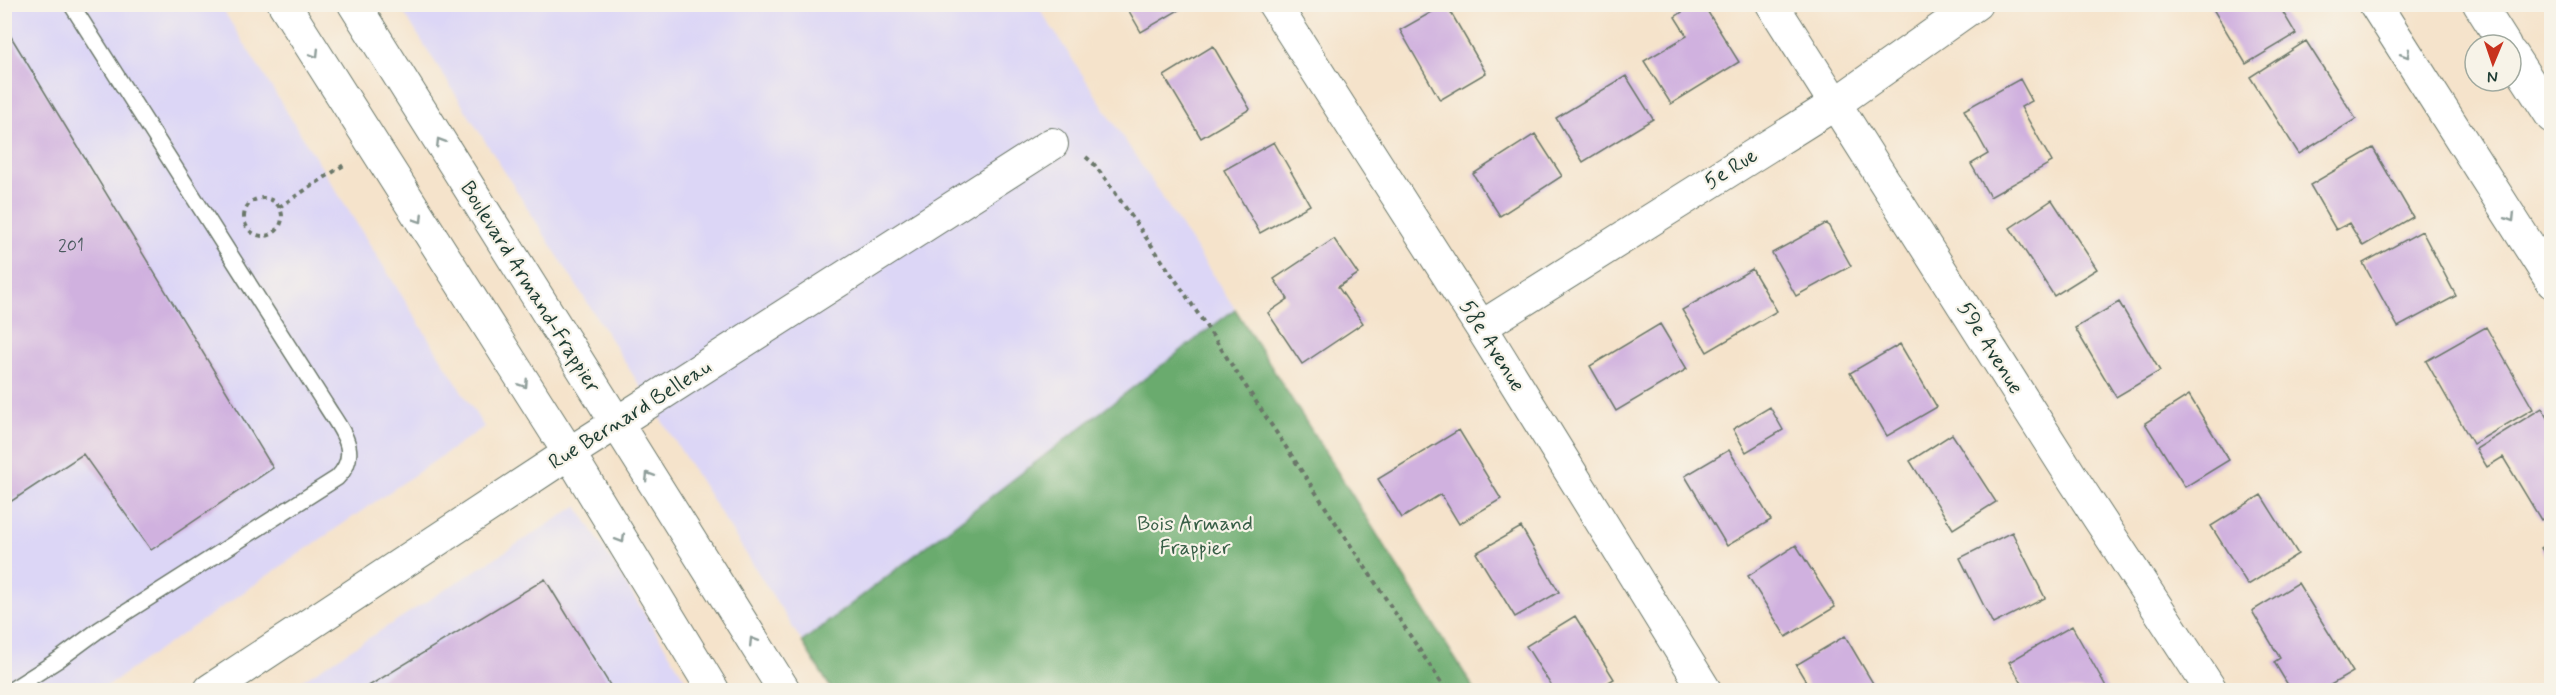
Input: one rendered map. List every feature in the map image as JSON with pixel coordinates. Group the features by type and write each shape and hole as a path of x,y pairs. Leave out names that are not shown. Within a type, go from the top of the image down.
{"street":[{"path":"284,4 569,453 713,690"},
{"name":"Boulevard Armand-Frappier","path":"354,4 615,424 784,690"},
{"name":"58e Avenue","path":"1274,4 1481,327 1705,690"},
{"name":"59e Avenue","path":"1772,4 2075,482 2211,690"},
{"name":"5e Rue","path":"1481,327 1835,104 1976,4"},
{"path":"2375,4 2542,248 2552,282"},
{"path":"2479,4 2497,33"},
{"path":"2523,72 2552,117"},
{"name":"Rue Bernard Belleau","path":"210,690 569,453 1052,144"}],"lane":[{"path":"11,690 58,660 100,629 337,478 346,467 350,453 346,438 325,404 71,4"}],"path":[{"path":"1052,144 1075,149 1093,163 1107,181 1183,291 1446,690"},
{"path":"279,207 353,159"},
{"path":"266,198 279,207 282,222 272,234 257,234 248,227 244,216 251,202 266,198"}],"shaded area":[{"path":"4,5 220,5 484,427 101,690 5,690"},
{"path":"399,5 1037,5 1235,309 802,642"},
{"path":"577,506 692,690 287,690"}],"green space":[{"name":"Bois Armand Frappier","path":"1235,309 1475,690 832,690 802,642"}],"building":[{"path":"1125,4 1183,4 1184,7 1141,32"},
{"path":"1446,4 1486,73 1440,100 1400,30"},
{"path":"1694,4 1703,4 1739,62 1671,104 1644,61 1687,36 1675,17"},
{"path":"2210,4 2278,4 2296,34 2246,64"},
{"path":"10,35 273,468 151,550 83,454 4,506 4,38"},
{"path":"2306,41 2356,119 2299,154 2250,77"},
{"path":"1213,46 1250,109 1201,138 1164,76"},
{"path":"1626,76 1653,119 1583,162 1556,118"},
{"path":"2020,79 2032,101 2021,107 2052,162 1990,197 1971,164 1988,154 1964,110"},
{"path":"1535,134 1562,176 1500,216 1473,174"},
{"path":"1274,142 1310,205 1260,233 1224,170"},
{"path":"2373,148 2413,217 2363,246 2349,223 2336,230 2310,185"},
{"path":"2052,200 2097,269 2054,296 2010,228"},
{"path":"1827,223 1851,266 1796,296 1772,253"},
{"path":"2422,231 2456,296 2398,327 2363,263"},
{"path":"1334,239 1358,274 1338,287 1363,323 1302,364 1268,313 1288,299 1274,279"},
{"path":"1752,269 1777,311 1707,352 1682,310"},
{"path":"2119,302 2160,371 2116,397 2075,328"},
{"path":"1660,324 1687,369 1616,411 1590,366"},
{"path":"2486,327 2533,409 2473,444 2426,361"},
{"path":"1900,344 1937,407 1887,436 1850,373"},
{"path":"2189,395 2229,460 2185,487 2145,423"},
{"path":"1770,407 1783,430 1746,452 1733,429"},
{"path":"2542,408 2552,424 2552,513 2541,520 2503,457 2487,467 2476,449"},
{"path":"1459,430 1501,499 1459,524 1441,494 1402,518 1378,479"},
{"path":"1952,434 1996,502 1953,529 1910,461"},
{"path":"1729,450 1771,520 1727,546 1685,476"},
{"path":"2261,495 2298,554 2248,585 2211,526"},
{"path":"1521,527 1559,592 1515,617 1476,553"},
{"path":"2012,532 2045,598 1993,624 1960,558"},
{"path":"2552,541 2552,565 2541,548"},
{"path":"1796,545 1835,607 1786,637 1748,576"},
{"path":"545,579 613,690 362,690"},
{"path":"2298,583 2353,672 2322,690 2291,690 2274,662 2280,658 2252,611"},
{"path":"1575,616 1614,679 1595,690 1554,690 1526,646"},
{"path":"2072,626 2108,690 2026,690 2009,662"},
{"path":"1845,636 1877,690 1811,690 1796,665"}]}
